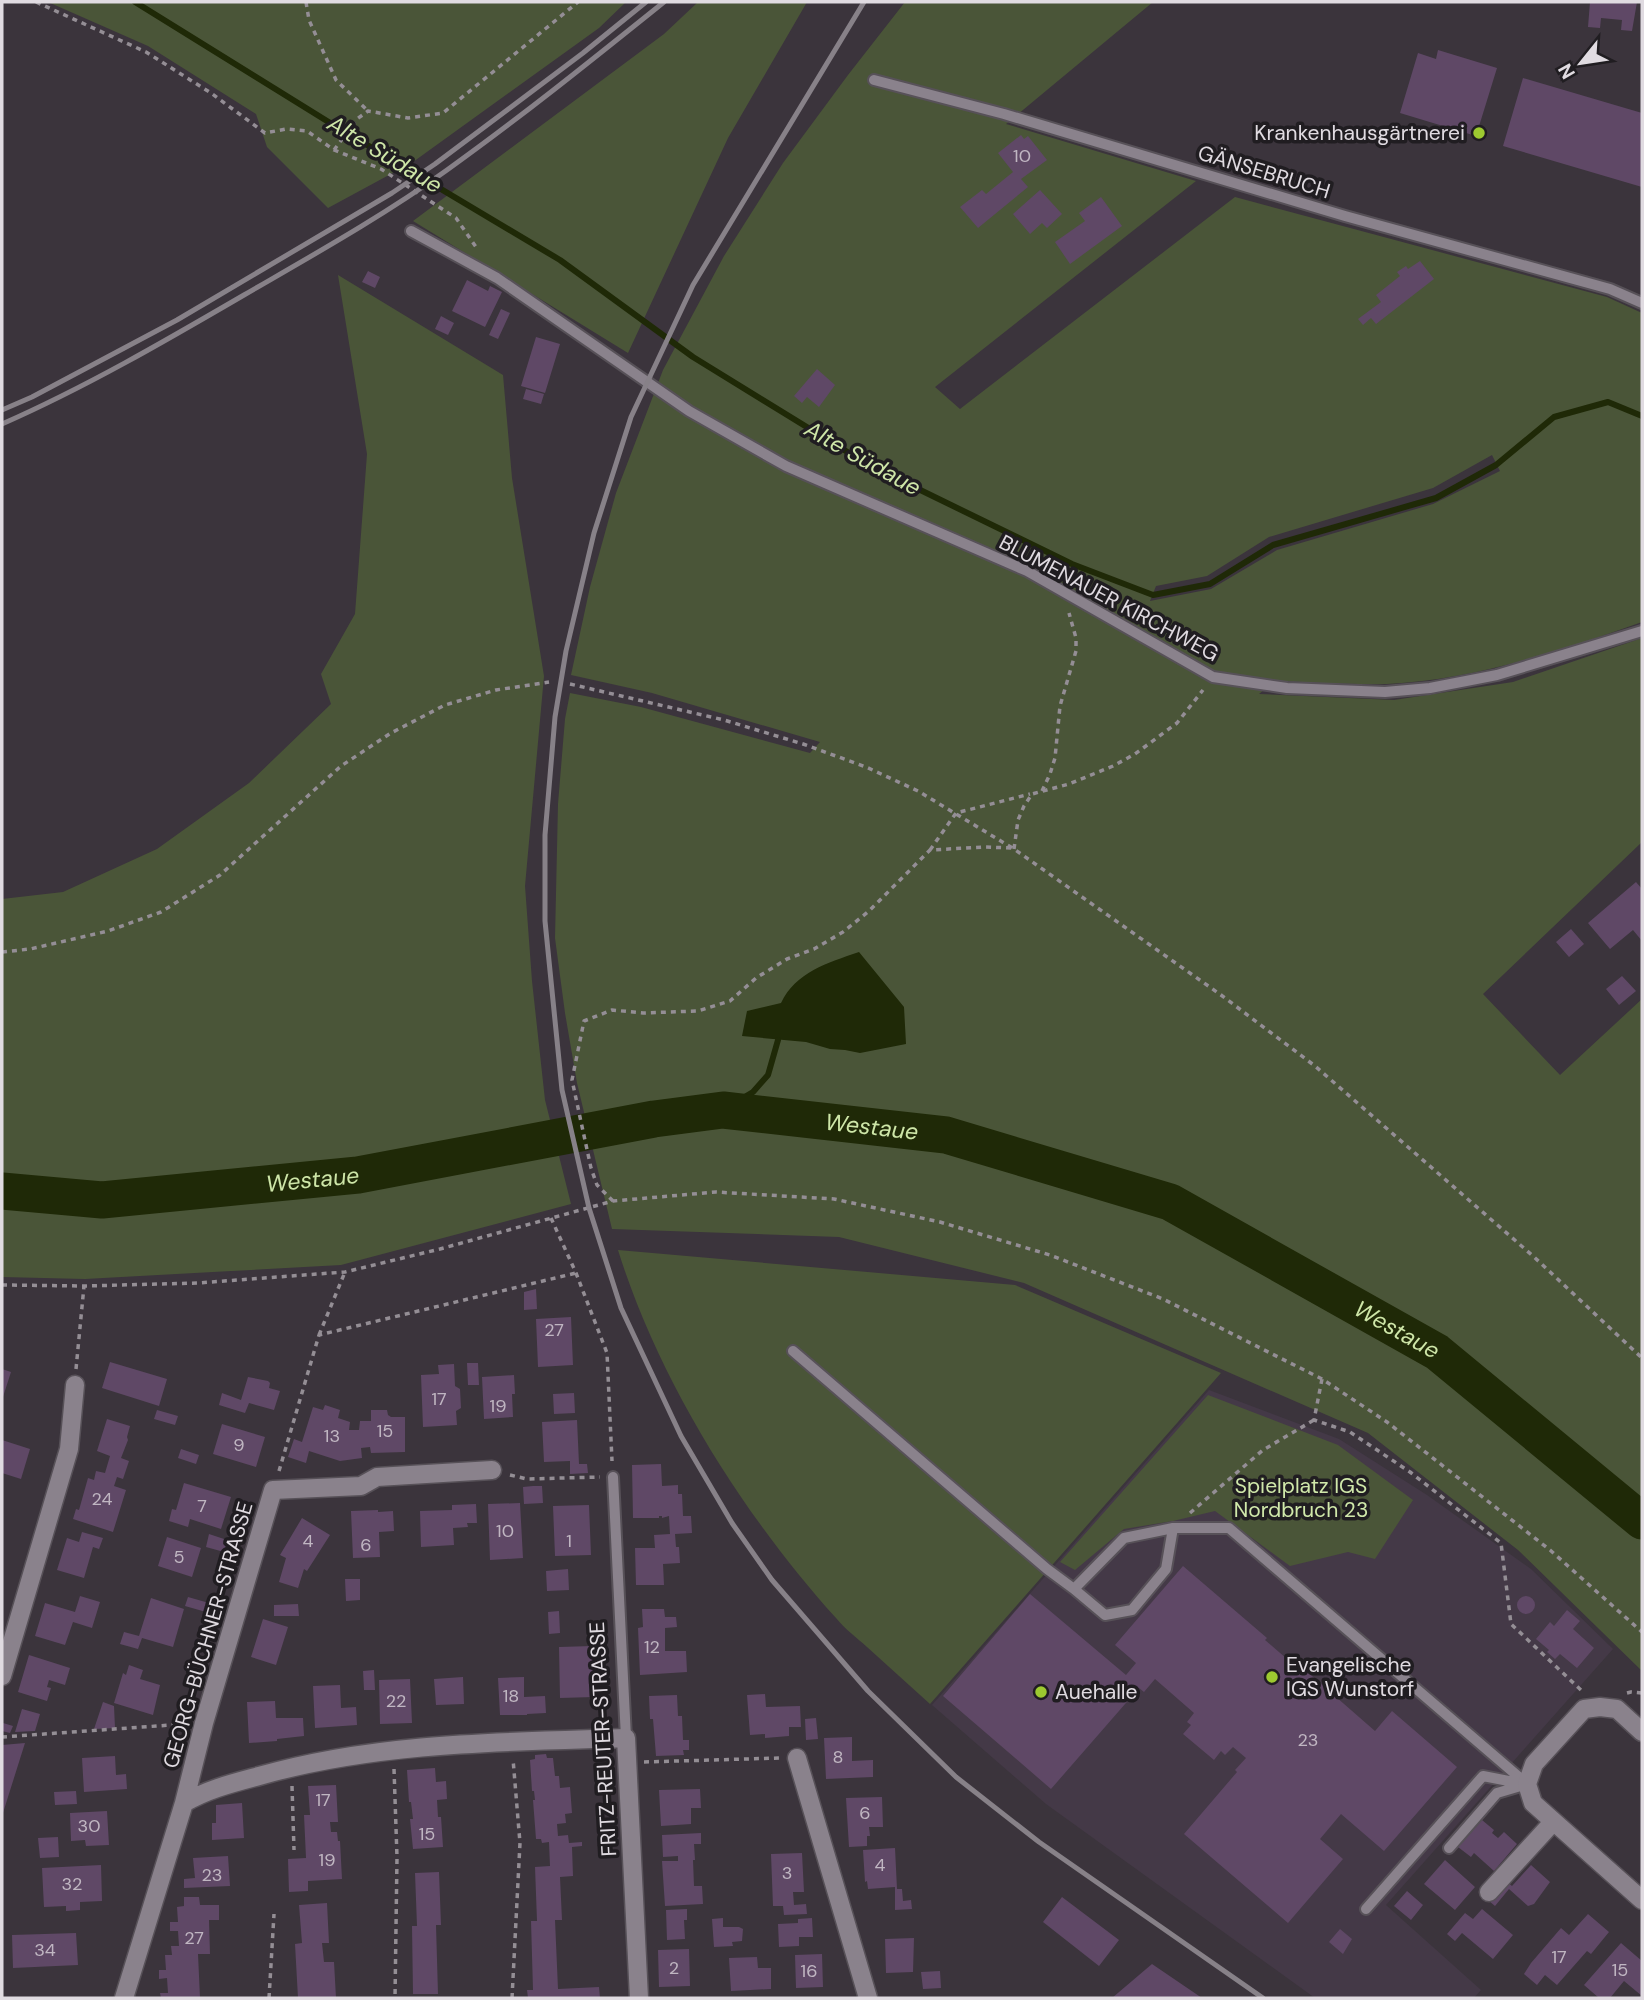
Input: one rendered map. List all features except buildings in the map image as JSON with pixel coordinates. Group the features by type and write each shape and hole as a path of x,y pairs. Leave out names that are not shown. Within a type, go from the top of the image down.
{"street":[{"path":"2,1676 69,1449 75,1385"},
{"name":"GEORG-BÜCHNER-STRASSE","path":"124,1998 184,1802 204,1723 273,1490 360,1486 377,1477 492,1470"},
{"path":"1642,1732 1617,1709 1584,1709 1534,1764 1527,1784 1534,1803 1642,1900"},
{"path":"184,1802 204,1791 291,1766 393,1749 512,1741 626,1738"},
{"name":"FRITZ-REUTER-STRASSE","path":"626,1738 639,1998"},
{"path":"797,1758 868,1998"},
{"path":"1489,1892 1553,1822"}],"lane":[{"name":"GÄNSEBRUCH","path":"874,80 1004,114 1345,216 1610,289 1642,303"},
{"name":"BLUMENAUER KIRCHWEG","path":"411,231 497,278 689,411 786,466 1027,570 1213,677 1287,688 1385,692 1430,688 1497,675 1642,631"},
{"path":"793,1351 1047,1569 1105,1615 1132,1610 1166,1569 1172,1528"},
{"name":"FRITZ-REUTER-STRASSE","path":"613,1477 626,1738"},
{"path":"1074,1589 1124,1538 1172,1528 1229,1528 1527,1784"},
{"path":"1366,1909 1483,1776 1527,1784"},
{"path":"1449,1848 1497,1793 1527,1784"}],"path":[{"path":"36,2 146,52 211,93 265,133 286,129 307,131 334,150 381,169 456,218 477,248"},
{"path":"306,2 309,20 336,80 368,111 408,118 443,113 578,2"},
{"path":"334,150 357,119 368,111"},
{"path":"1042,790 1051,774 1055,758 1060,706 1076,651 1076,638 1059,589"},
{"path":"613,1201 597,1185 572,1080 584,1021 612,1010 643,1013 698,1011 730,1001 756,978 843,932 869,911 930,850 956,813 1069,784 1135,754 1177,723 1213,677"},
{"path":"2,952 30,949 108,931 161,912 220,874 341,766 391,733 445,705 496,690 549,682"},
{"path":"570,684 724,720 803,744 918,791 1014,849 1221,995 1315,1066 1533,1256 1642,1358"},
{"path":"1014,849 1018,820 1032,794"},
{"path":"930,850 986,847 1014,849"},
{"path":"2,1285 197,1283 345,1272 613,1201 716,1192 834,1199 940,1222 1050,1255 1163,1298 1322,1379 1387,1422 1528,1533 1642,1632"},
{"path":"492,1470 527,1479 613,1477 607,1353 576,1273 551,1219"},
{"path":"273,1490 319,1335 345,1272"},
{"path":"319,1335 576,1273"},
{"path":"75,1385 84,1286"},
{"path":"1172,1528 1263,1450 1314,1420 1322,1379"},
{"path":"1314,1420 1350,1432 1410,1472 1501,1543 1511,1624 1600,1707 1631,1692 1642,1693"},
{"path":"2,1737 204,1723"},
{"path":"512,1741 520,1843 512,1998"},
{"path":"393,1749 397,1857 396,1998"},
{"path":"628,1762 797,1758"},
{"path":"291,1766 294,1850"},
{"path":"269,1998 274,1914"}],"shaded area":[{"path":"859,952 904,1007 906,1044 860,1053 806,1042 742,1036 747,1011 781,1003 787,992 804,976"},
{"name":"Evangelische IGS Wunstorf","path":"1209,1390 1339,1439 1427,1495 1531,1569 1613,1649 1386,1905 1481,1990 1474,1998 1315,1998 1046,1804 932,1705"}],"green space":[{"path":"48,2 626,2 599,28 413,162 328,208 267,147 256,114 148,46"},
{"path":"698,2 807,2 728,138 628,353 413,221 664,34"},
{"path":"905,2 1153,2 1006,124 1196,181 935,387 960,409 1235,197 1607,297 1642,313 1642,622 1517,662 1452,677 1387,684 1274,681 1259,694 1394,700 1513,682 1642,638 1642,842 1483,994 1560,1075 1642,999 1642,1671 1518,1550 1368,1433 1024,1283 839,1237 612,1229 577,1083 555,938 558,804 565,719 570,693 641,707 810,753 820,742 652,693 571,675 590,587 616,493 663,370 724,256 783,163","holes":["1492,455 1500,471 1433,504 1277,550 1211,589 1150,601 1156,586 1207,576 1269,537 1433,488"]},
{"path":"338,275 503,375 512,478 544,676 525,886 532,981 545,1100 571,1204 341,1265 85,1279 2,1277 2,899 63,892 157,849 249,783 331,704 321,674 355,614 367,454"},
{"path":"618,1250 1015,1285 1221,1373 930,1704 840,1622 802,1578 737,1492 681,1398 656,1349"},
{"name":"Spielplatz IGS Nordbruch 23","path":"1208,1395 1338,1445 1413,1500 1375,1559 1348,1552 1290,1566 1215,1511 1124,1529 1075,1570 1060,1562"}],"waterway":[{"name":"Alte Südaue","path":"135,2 560,260 693,357 867,464 1072,564 1153,595 1210,584 1273,545 1436,498 1496,465 1554,417 1608,402 1642,416"},
{"path":"723,1110 753,1092 768,1075 778,1040"},
{"name":"Westaue","path":"2,1191 102,1200 358,1175 654,1119 723,1110 946,1135 1170,1202 1437,1352 1642,1521"}],"railway":[{"path":"2,410 32,397 177,320 392,193 583,53 646,2"},
{"path":"2,424 64,395 155,346 398,203 502,129 664,2"},
{"path":"864,2 693,285 631,417 594,533 566,651 555,717 545,835 545,921 562,1090 589,1208 621,1308 681,1436 732,1523 772,1580 868,1691 956,1777 1039,1842 1263,1998"}],"place":[{"name":"Krankenhausgärtnerei","path":"1479,133"},
{"name":"Evangelische IGS Wunstorf","path":"1272,1677"},
{"name":"Auehalle","path":"1041,1692"}]}
